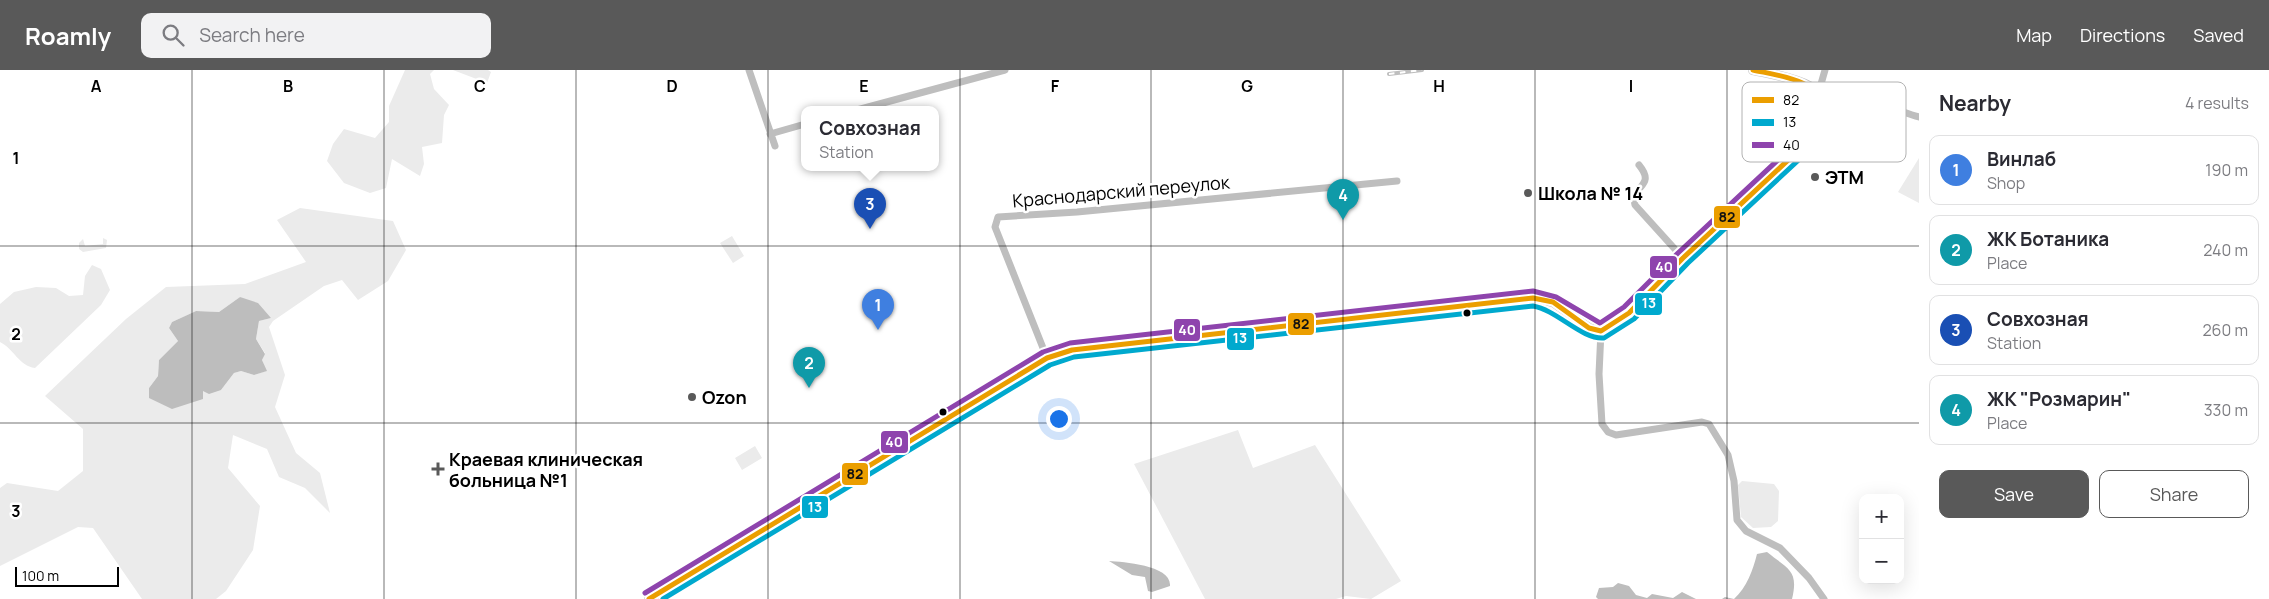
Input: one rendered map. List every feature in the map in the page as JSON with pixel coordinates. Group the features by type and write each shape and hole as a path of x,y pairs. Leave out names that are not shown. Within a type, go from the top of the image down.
{"main road":[{"path":"1753,70 1798,82"},
{"path":"649,599 1047,358 1072,350 1533,298 1553,302 1589,328 1601,331 1629,313 1683,258 1786,162"}],"street":[{"path":"749,70 775,146"},
{"path":"872,106 1005,70"},
{"path":"1906,113 1919,117"},
{"path":"770,134 801,125"},
{"path":"1639,165 1646,179 1635,196 1635,204 1683,258"},
{"name":"Краснодарский переулок","path":"1047,358 995,227 998,217 1077,212 1397,180"},
{"path":"1601,331 1599,374 1602,424 1608,432 1616,435 1702,422 1709,424 1728,455 1734,481 1737,520 1746,531 1780,548 1809,578 1824,599"}],"shaded area":[{"path":"405,70 434,70 430,74 434,89 449,105 444,115 442,143 422,147 424,164 420,176 392,159 386,188 370,193 344,183 327,161 333,144 344,129 375,138 389,122 389,106"},
{"path":"453,70 488,70 491,72 487,83"},
{"path":"1919,158 1919,203 1898,192"},
{"path":"300,208 393,221 406,250 388,281 358,300 342,280 324,286 273,321 269,327 285,375 275,407 296,453 320,473 330,513 305,488 279,477 267,449 233,435 228,468 260,506 253,550 226,591 216,599 142,599 93,528 78,527 0,566 0,488 7,483 58,491 83,471 83,429 45,396 126,319 166,287 245,284 306,262 277,220","holes":["240,297 271,318 259,321 256,339 265,353 262,360 266,371 254,375 241,371 234,373 221,390 149,388 158,376 159,360 178,341 169,328 172,322 196,311 219,312"]},
{"path":"732,236 744,256 733,263 720,243"},
{"path":"103,238 107,240 106,248 83,252 79,249 79,243 83,239 85,246 103,244"},
{"path":"92,265 101,269 110,290 101,305 35,368 29,367 0,342 0,304 14,292 36,287 56,288 69,296 83,295 85,276"},
{"path":"240,297 258,303 271,318 259,321 256,339 265,354 262,360 267,371 254,375 241,371 234,373 221,390 209,394 203,391 203,399 172,409 149,398 149,388 158,376 159,360 178,341 169,328 172,322 196,311 219,312"},
{"path":"1238,430 1253,468 1315,445 1401,581 1371,599 1346,596 1336,599 1205,599 1134,464"},
{"path":"755,446 762,458 742,470 735,458"},
{"path":"1742,481 1774,484 1779,491 1778,521 1771,527 1753,528 1741,517 1738,485"},
{"path":"1767,552 1786,567 1793,576 1794,589 1792,599 1734,599 1743,589 1749,578 1757,554"},
{"path":"1109,561 1155,569 1169,579 1170,586 1152,592 1148,591 1145,577 1132,575"},
{"path":"1618,583 1629,586 1636,595 1647,598 1652,594 1673,598 1682,592 1696,599 1598,599 1596,597 1599,588 1613,587"}],"railway":[{"path":"1389,74 1422,70"}],"transit line":[{"name":"82","path":"1753,70 1800,82"},
{"name":"40","path":"645,593 1043,352 1070,343 1533,291 1556,297 1600,323 1624,307 1678,253 1776,162"},
{"name":"82","path":"649,599 1047,358 1072,350 1533,298 1553,302 1589,328 1601,331 1629,313 1683,258 1786,162"},
{"name":"13","path":"663,599 1050,365 1074,357 1533,306 1551,313 1578,330 1604,338 1634,319 1688,263 1796,162"}],"place":[{"name":"ЭТМ","path":"1815,177"},
{"name":"Школа № 14","path":"1528,193"},
{"name":"ЖК \"Розмарин\"","path":"1343,220"},
{"name":"Совхозная","path":"870,229"},
{"name":"Винлаб","path":"878,330"},
{"name":"ЖК Ботаника","path":"809,388"},
{"name":"Ozon","path":"692,397"},
{"name":"Краевая клиническая больница №1","path":"438,469"}]}
